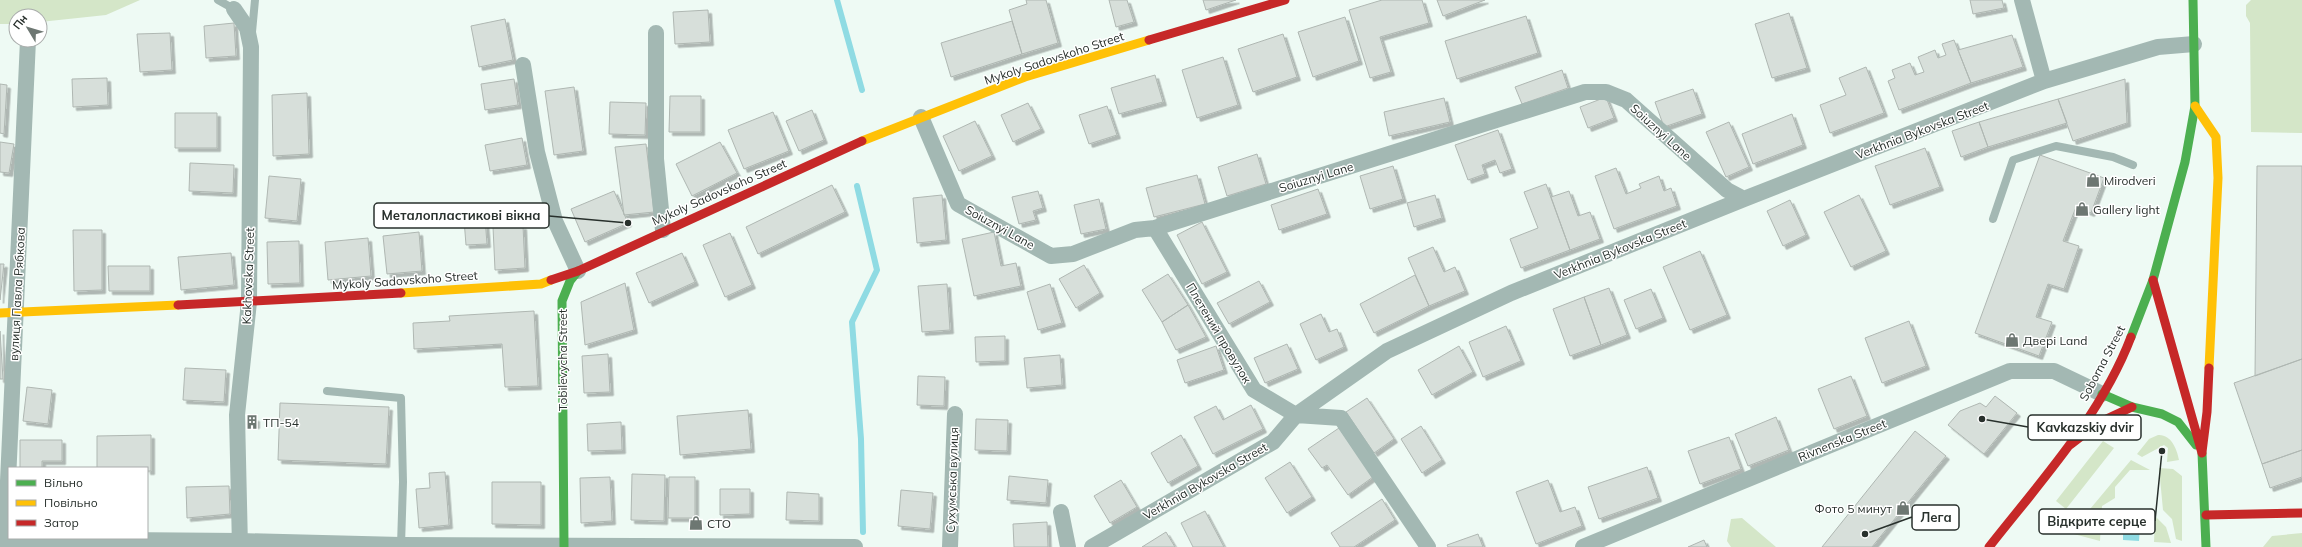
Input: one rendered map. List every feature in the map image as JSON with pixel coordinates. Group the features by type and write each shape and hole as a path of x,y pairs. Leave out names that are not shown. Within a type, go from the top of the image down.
{"street":[{"name":"Mykoly Sadovskoho Street","path":"0,313 249,302 541,284 578,271 841,149 1025,77 1285,0"},
{"path":"2022,0 2044,81"},
{"name":"Soborna Street","path":"1989,547 2067,448 2102,394 2128,345 2153,280 2185,162 2195,106 2193,0"},
{"name":"Kakhovska Street","path":"233,4 247,28 251,47 249,302 237,415 240,544"},
{"path":"656,33 656,159 664,230"},
{"name":"Verkhnia Bykovska Street","path":"1092,547 1273,442 1296,415 1387,351 1511,293 1744,199 2044,81 2158,47 2194,44"},
{"name":"вулиця Павла Рябкова","path":"3,542 16,312 28,48"},
{"path":"523,66 537,152 555,221 578,271"},
{"name":"Soiuznyi Lane","path":"921,117 958,204 1051,256 1073,254 1135,230 1155,228 1585,92 1606,92 1626,100 1727,190 1744,199"},
{"path":"2195,106 2216,137 2218,178 2207,412 2202,452 2206,515 2206,547"},
{"name":"Плетений провулок","path":"1155,228 1254,390 1296,415 1341,418 1428,547"},
{"name":"Tobilevycha Street","path":"564,546 562,301 570,281 578,271"},
{"path":"2153,280 2202,452"},
{"name":"Rivnenska Street","path":"1583,547 2010,371 2054,371 2102,394"},
{"path":"2102,394 2132,407 2162,414 2178,422 2202,452"},
{"path":"2067,448 2100,422 2132,407"},
{"name":"Сухумська вулиця","path":"950,547 955,414"},
{"path":"1061,512 1068,547"},
{"path":"2206,515 2278,516 2302,513"},
{"path":"3,542 851,547"}],"lane":[{"path":"218,0 233,4"},
{"path":"251,47 255,0"},
{"path":"1993,220 2013,160 2056,146 2113,158 2133,165"},
{"path":"326,391 401,398 403,482 401,545"}],"green space":[{"path":"0,0 140,0 106,15 48,21 48,8 8,8 8,24 0,24"},
{"path":"2251,0 2302,0 2302,133 2251,132 2250,23 2246,16 2246,5"},
{"path":"2158,435 2163,435 2173,443 2179,460 2167,462 2168,448 2164,445 2142,457 2137,454 2149,439"},
{"path":"2103,441 2114,448 2066,509 2056,501"},
{"path":"2131,460 2150,470 2130,470 2115,487 2115,498 2102,506 2100,541 2070,533"},
{"path":"2159,468 2173,469 2182,476 2182,541 2176,539 2172,519 2163,510"},
{"path":"2155,516 2166,527 2171,543 2154,542"},
{"path":"1742,518 1776,547 1731,547 1727,541 1731,519"},
{"path":"2302,533 2302,547 2263,547 2272,536"}],"water":[{"path":"2123,523 2140,524 2139,541 2123,540"}],"building":[{"path":"1026,0 1046,0 1058,43 1022,54 1009,10 1027,4"},
{"path":"1109,0 1127,0 1134,22 1116,27"},
{"path":"1203,0 1236,0 1206,10"},
{"path":"1382,0 1422,0 1429,23 1380,37 1391,72 1370,78 1349,10"},
{"path":"1437,0 1485,0 1443,16"},
{"path":"1970,0 2002,0 2004,8 1973,14"},
{"path":"708,10 710,42 675,44 673,12"},
{"path":"1789,13 1807,68 1772,78 1755,24"},
{"path":"1526,16 1538,53 1457,79 1445,41"},
{"path":"1345,17 1359,61 1313,77 1298,32"},
{"path":"505,19 513,60 479,67 471,26"},
{"path":"1012,21 1022,54 951,77 941,43"},
{"path":"234,23 236,56 206,58 204,26"},
{"path":"170,33 172,70 140,72 137,34"},
{"path":"1283,34 1297,77 1253,92 1238,49"},
{"path":"2012,35 2023,67 1971,83 1958,50"},
{"path":"1954,40 1971,83 1899,110 1888,81 1895,78 1892,70 1910,63 1915,75 1924,72 1918,57 1935,50 1938,58 1946,55 1942,44"},
{"path":"1223,57 1238,105 1197,118 1182,70"},
{"path":"1866,67 1884,113 1830,133 1820,105 1846,95 1839,78"},
{"path":"1562,70 1568,88 1522,104 1515,87"},
{"path":"1155,75 1163,102 1119,114 1111,88"},
{"path":"107,78 108,105 73,107 72,79"},
{"path":"514,79 518,105 485,110 481,84"},
{"path":"2125,79 2127,123 2073,141 2058,99"},
{"path":"0,84 7,85 4,134 0,133"},
{"path":"574,87 583,151 554,155 545,91"},
{"path":"1693,89 1702,114 1664,127 1655,102"},
{"path":"307,93 309,154 273,156 272,95"},
{"path":"670,96 701,96 701,132 669,132"},
{"path":"1606,97 1614,118 1588,128 1580,107"},
{"path":"1444,98 1450,122 1389,136 1384,112"},
{"path":"2058,99 2067,123 1988,147 1979,122"},
{"path":"610,102 646,103 645,135 609,134"},
{"path":"1028,103 1041,129 1013,142 1001,115"},
{"path":"1107,106 1117,135 1089,144 1079,115"},
{"path":"812,110 824,140 799,151 786,121"},
{"path":"773,112 789,151 744,169 728,130"},
{"path":"175,113 217,113 217,148 175,148"},
{"path":"1792,114 1803,145 1753,164 1742,134"},
{"path":"975,121 992,156 959,171 943,136"},
{"path":"1729,122 1749,167 1726,177 1706,132"},
{"path":"1979,122 1988,147 1961,157 1952,131"},
{"path":"1498,130 1512,169 1500,173 1495,160 1482,165 1485,174 1468,180 1455,145"},
{"path":"522,138 527,165 490,171 485,145"},
{"path":"0,142 14,144 9,173 0,172"},
{"path":"720,142 737,173 692,196 676,164"},
{"path":"646,144 654,212 624,215 615,147"},
{"path":"1925,148 1940,187 1890,205 1875,166"},
{"path":"1257,154 1266,184 1227,196 1218,167"},
{"path":"2040,155 2104,178 2091,213 2076,207 2063,241 2079,246 2064,289 2048,284 2036,317 2052,322 2039,356 1975,333"},
{"path":"190,163 234,165 233,193 189,191"},
{"path":"1393,166 1403,199 1370,209 1360,176"},
{"path":"2257,166 2302,166 2302,359 2255,376"},
{"path":"1616,168 1626,194 1641,188 1639,184 1659,176 1664,191 1671,188 1677,206 1614,229 1595,176"},
{"path":"1197,175 1205,204 1154,217 1146,188"},
{"path":"269,176 301,179 297,221 265,218"},
{"path":"1546,184 1570,250 1521,268 1510,239 1538,228 1524,192"},
{"path":"832,185 845,212 758,254 746,227"},
{"path":"1318,189 1327,214 1279,230 1271,205"},
{"path":"614,191 628,223 585,242 571,209"},
{"path":"1038,191 1043,208 1033,211 1036,220 1019,224 1012,197"},
{"path":"1569,191 1578,216 1590,212 1600,239 1570,250 1551,197"},
{"path":"942,195 946,240 917,243 913,198"},
{"path":"1435,195 1442,218 1414,227 1407,203"},
{"path":"1859,195 1886,251 1851,267 1824,212"},
{"path":"1099,199 1106,229 1081,234 1074,205"},
{"path":"1790,200 1806,235 1783,246 1767,211"},
{"path":"484,205 487,244 466,245 463,207"},
{"path":"1202,222 1227,272 1202,284 1177,235"},
{"path":"523,226 525,268 495,270 493,227"},
{"path":"73,230 102,230 102,290 74,291"},
{"path":"419,232 422,271 387,274 383,236"},
{"path":"994,232 1001,266 1016,263 1021,286 974,296 962,239"},
{"path":"730,233 752,285 725,297 703,245"},
{"path":"368,238 371,276 328,280 325,242"},
{"path":"299,241 300,283 268,284 267,242"},
{"path":"1433,247 1444,272 1455,267 1465,291 1429,306 1408,258"},
{"path":"1700,251 1727,315 1690,330 1663,267"},
{"path":"231,253 234,285 181,290 178,257"},
{"path":"682,253 695,282 649,303 636,273"},
{"path":"0,264 4,264 0,300"},
{"path":"1084,265 1100,293 1076,308 1059,279"},
{"path":"108,266 150,266 150,291 109,291"},
{"path":"1168,274 1188,305 1162,322 1142,290"},
{"path":"1415,275 1429,306 1374,333 1360,304"},
{"path":"1259,281 1270,302 1229,324 1217,303"},
{"path":"625,283 634,330 585,345 581,302"},
{"path":"947,284 950,330 922,332 918,286"},
{"path":"1050,284 1062,323 1038,330 1027,292"},
{"path":"1609,288 1627,335 1601,345 1584,297"},
{"path":"1651,289 1663,318 1636,329 1624,300"},
{"path":"1584,297 1601,345 1570,356 1553,309"},
{"path":"1188,305 1206,337 1176,350 1162,322"},
{"path":"534,311 538,386 505,387 502,344 414,349 413,323 450,321 449,316"},
{"path":"1321,314 1329,332 1337,329 1344,347 1316,360 1300,324"},
{"path":"1909,321 1926,366 1882,383 1865,338"},
{"path":"1506,326 1521,361 1483,377 1469,342"},
{"path":"0,331 3,379 0,379"},
{"path":"1005,336 1005,361 976,362 975,337"},
{"path":"1287,344 1298,369 1265,383 1254,358"},
{"path":"1216,346 1224,370 1185,383 1177,360"},
{"path":"1459,346 1473,372 1432,395 1418,370"},
{"path":"608,354 610,392 584,393 582,356"},
{"path":"1060,355 1062,385 1027,388 1024,358"},
{"path":"2302,359 2302,450 2262,464 2234,383"},
{"path":"185,368 226,370 224,402 183,400"},
{"path":"918,376 945,377 944,406 917,405"},
{"path":"1851,376 1867,416 1834,429 1818,389"},
{"path":"27,387 52,390 48,424 23,421"},
{"path":"1995,396 2017,413 1984,454 1948,425 1960,411 1980,403 1986,407"},
{"path":"1367,398 1394,439 1374,453 1346,412"},
{"path":"280,403 389,407 386,464 278,460"},
{"path":"1251,405 1263,429 1213,454 1194,417 1216,406 1223,420"},
{"path":"748,410 751,449 680,455 677,416"},
{"path":"1776,417 1789,450 1748,466 1735,434"},
{"name":"ТП-54","path":"248,418 256,418 256,425 247,425"},
{"path":"976,419 1008,420 1007,451 975,450"},
{"path":"621,422 622,450 588,451 587,424"},
{"path":"1421,426 1442,460 1422,473 1401,439"},
{"path":"1339,428 1373,477 1348,495 1327,465 1322,468 1308,449"},
{"path":"1915,431 1946,456 1872,547 1822,547"},
{"path":"151,435 151,471 148,471 148,467 97,467 97,436"},
{"path":"1181,435 1198,466 1168,483 1151,453"},
{"path":"1729,437 1741,469 1700,484 1688,451"},
{"path":"20,440 62,440 62,461 42,461 42,467 20,467"},
{"path":"2302,450 2302,477 2270,488 2262,464"},
{"path":"1290,462 1312,497 1287,513 1265,478"},
{"path":"1647,467 1658,498 1599,519 1588,487"},
{"path":"445,472 449,525 419,528 416,489 430,488 429,473"},
{"path":"632,474 665,475 664,521 631,520"},
{"path":"1009,476 1048,480 1046,503 1007,500"},
{"path":"610,477 612,521 581,523 580,478"},
{"path":"669,477 695,477 695,518 668,518"},
{"path":"1121,480 1137,507 1110,523 1094,496"},
{"path":"1548,480 1560,512 1575,507 1582,526 1536,544 1516,492"},
{"path":"492,482 541,482 541,525 492,524"},
{"path":"229,486 230,514 187,518 186,487"},
{"path":"720,489 750,489 750,514 720,515"},
{"path":"901,490 933,493 930,529 898,526"},
{"path":"787,492 819,494 819,521 786,520"},
{"path":"1382,499 1395,520 1354,547 1340,547 1331,533"},
{"path":"1205,511 1224,547 1193,547 1181,523"},
{"path":"1047,522 1048,547 1014,547 1013,524"},
{"path":"1166,532 1175,547 1142,547"},
{"path":"1478,534 1483,547 1448,547 1447,545"},
{"path":"1704,540 1707,547 1688,547"}],"waterway":[{"path":"837,0 862,90"},
{"path":"857,186 877,270 852,322 861,439 863,532"}],"traffic: fast":[{"path":"2131,337 2153,280 2185,162 2195,106 2193,0"},
{"path":"564,547 562,301 570,281 578,271"},
{"path":"2102,394 2132,407 2162,414 2178,422 2196,445"},
{"path":"2202,453 2206,547"}],"traffic: slow":[{"path":"862,141 1025,77 1149,40"},
{"path":"2195,106 2216,137 2218,178 2209,368"},
{"path":"401,293 541,284 551,280"},
{"path":"0,313 178,305"}],"traffic: jam":[{"path":"1149,40 1285,0"},
{"path":"551,280 578,271 862,141"},
{"path":"2153,280 2202,453"},
{"path":"178,305 401,293"},
{"path":"1989,547 2048,473 2086,421 2103,394 2131,337"},
{"path":"2202,452 2207,412 2209,368"},
{"path":"2070,445 2100,422 2132,407"},
{"path":"2206,515 2302,513"}],"place":[{"name":"Mirodveri","path":"2093,180"},
{"name":"Gallery light","path":"2082,209"},
{"name":"Металопластикові вікна","path":"628,223"},
{"name":"Двері Land","path":"2012,340"},
{"name":"Kavkazskiy dvir","path":"1982,419"},
{"name":"ТП-54","path":"252,422"},
{"name":"Відкрите серце","path":"2162,451"},
{"name":"Фото 5 минут","path":"1903,508"},
{"name":"СТО","path":"696,523"},
{"name":"Лега","path":"1865,534"}]}
